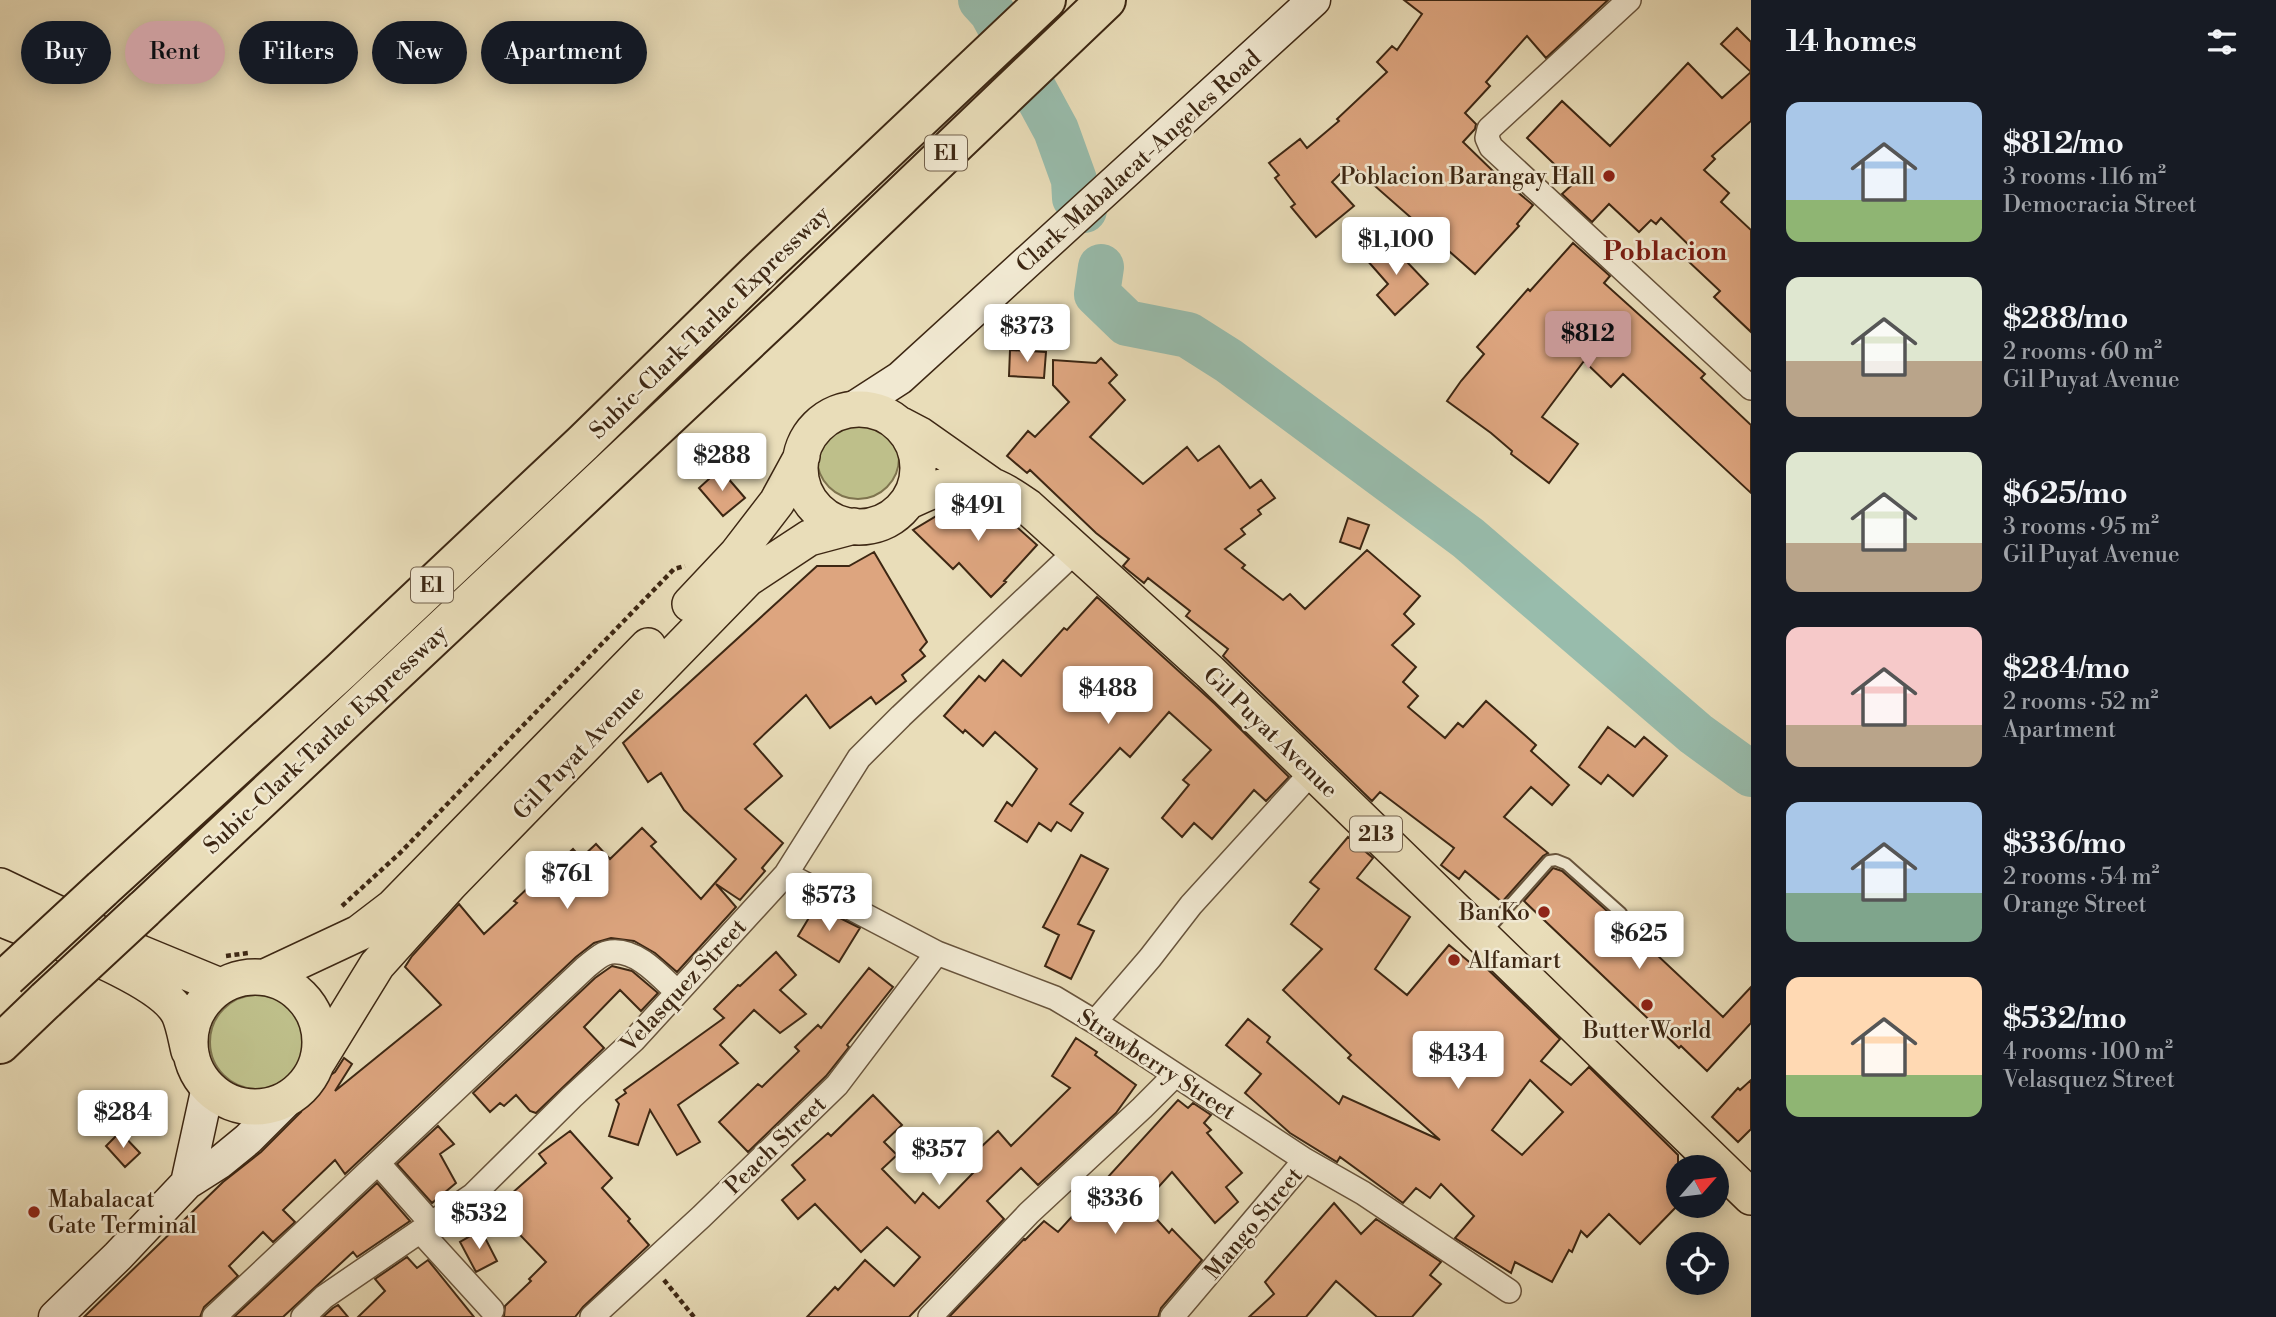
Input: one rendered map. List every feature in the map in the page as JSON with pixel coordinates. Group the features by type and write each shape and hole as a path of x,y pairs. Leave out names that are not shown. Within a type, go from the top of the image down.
{"highway":[{"name":"Subic-Clark-Tarlac Expressway","path":"4,980 351,662 1046,0"},
{"name":"Subic-Clark-Tarlac Expressway","path":"0,1044 786,306 1106,0"}],"main road":[{"name":"213","path":"852,409 864,409 893,420"},
{"path":"852,409 829,417 819,424 805,444 802,480 812,503 831,519 854,526"},
{"path":"893,420 912,443 916,455 916,479 907,502"},
{"name":"Gil Puyat Avenue","path":"893,420 920,435 991,485"},
{"name":"Gil Puyat Avenue","path":"261,964 359,933 393,907 599,695 676,620 737,554 778,502 802,456"},
{"name":"Gil Puyat Avenue","path":"907,502 945,484 977,480 1014,496 1028,507 1210,672 1751,1197"},
{"name":"213","path":"854,526 866,526 889,519 907,502"},
{"name":"Gil Puyat Avenue","path":"318,1061 377,965 409,929 747,579 809,538 854,526"},
{"path":"0,886 140,953 223,971 235,979 250,976 261,964 306,1000 314,1014 321,1045 312,1075 302,1089 275,1105 246,1107 226,1100 208,1087 197,1072 178,1013 157,990 120,969 0,918"},
{"path":"190,1054 191,1031 198,1008 223,971"}],"street":[{"name":"Clark-Mabalacat-Angeles Road","path":"852,409 907,371 1314,0"},
{"path":"1629,0 1489,130 1487,138 1491,147 1751,388"},
{"path":"893,420 907,371"},
{"name":"Velasquez Street","path":"303,1317 324,1297 473,1195 634,1040 786,874 859,758 1077,550"},
{"path":"1095,1022 1191,905 1312,772"},
{"name":"Strawberry Street","path":"786,874 937,953 1055,998 1305,1160 1363,1193 1509,1291"},
{"path":"214,1317 586,967 602,955 611,952 626,953 647,965 677,992"},
{"name":"Peach Street","path":"592,1317 837,1085 937,953"},
{"path":"930,1317 1029,1213 1175,1075"},
{"path":"187,1183 208,1087"},
{"path":"55,1317 187,1183 220,1162 248,1139 288,1099"},
{"name":"Mango Street","path":"1172,1317 1305,1160"},
{"path":"378,1163 492,1310"}],"lane":[{"path":"1482,937 1549,861 1556,860 1566,864 1622,913"}],"path":[{"path":"338,908 400,853 674,569 687,566"},
{"path":"223,971 261,964"},
{"path":"651,1262 694,1317"}],"green space":[{"path":"858,417 874,420 887,429 896,442 899,458 896,474 887,487 874,496 858,499 842,496 829,487 820,474 817,458 820,442 829,429 842,420"},
{"path":"257,995 275,998 290,1009 301,1024 304,1042 301,1060 290,1075 275,1086 257,1089 239,1086 224,1075 213,1060 210,1042 213,1024 224,1009 239,998"}],"building":[{"path":"1404,0 1608,0 1546,58 1527,36 1486,82 1490,86 1465,113 1476,124 1475,129 1463,142 1533,205 1517,224 1519,226 1475,274 1350,164 1332,182 1354,206 1316,237 1291,207 1295,204 1275,178 1279,175 1269,163 1300,139 1307,148 1339,121 1337,119 1387,72 1377,62 1392,46 1397,50 1422,14"},
{"path":"1737,28 1751,42 1751,72 1721,44"},
{"path":"1688,63 1722,98 1751,72 1751,121 1712,156 1715,159 1704,170 1729,193 1721,202 1751,230 1751,332 1714,297 1720,291 1688,261 1696,252 1661,218 1656,224 1651,220 1639,232 1609,204 1592,222 1562,194 1574,183 1527,138 1562,101 1610,146"},
{"path":"1386,240 1428,284 1395,315 1377,295 1388,284 1366,259"},
{"path":"1573,243 1610,276 1604,283 1705,374 1701,378 1751,425 1751,493 1623,374 1611,387 1584,361 1542,417 1578,444 1549,483 1511,454 1512,451 1491,433 1447,401 1484,354 1477,347"},
{"path":"1010,350 1046,352 1044,378 1009,376"},
{"path":"1101,358 1117,375 1109,383 1125,400 1090,437 1143,484 1187,447 1198,461 1219,446 1250,488 1261,480 1275,498 1258,510 1261,514 1241,529 1245,534 1225,549 1245,565 1242,568 1283,600 1290,594 1305,609 1367,550 1420,596 1404,614 1414,624 1392,645 1416,667 1403,682 1418,696 1408,707 1445,738 1458,723 1463,727 1486,701 1536,745 1531,751 1569,785 1552,805 1531,787 1504,817 1548,853 1502,902 1465,871 1459,879 1441,865 1454,848 1380,792 1372,801 1223,656 1228,649 1186,616 1190,611 1148,578 1144,583 1123,566 1129,559 1096,533 1030,470 1027,473 1007,456 1028,431 1035,437 1069,402 1053,385 1053,360 1096,363"},
{"path":"720,469 745,498 723,516 699,488"},
{"path":"969,501 1000,512 1037,545 991,597 959,563 953,569 913,530 958,503"},
{"path":"1348,518 1369,525 1360,549 1340,542"},
{"path":"874,552 927,642 920,650 925,656 902,675 906,681 876,704 871,697 830,728 806,695 754,744 782,776 745,809 783,843 762,868 765,871 740,900 716,884 736,907 677,972 655,953 634,941 611,938 594,943 345,1174 335,1160 283,1210 295,1222 273,1242 263,1232 229,1266 238,1276 204,1307 200,1317 84,1317 223,1182 261,1152 301,1112 306,1099 323,1080 335,1072 344,1058 352,1064 335,1091 441,1005 405,967 459,904 484,934 517,903 514,901 573,849 581,858 596,844 610,859 642,828 656,842 651,846 701,899 736,859 684,810 661,773 648,782 623,743 817,566 849,566"},
{"path":"1097,597 1215,704 1289,777 1266,801 1254,790 1212,839 1194,823 1182,837 1162,818 1189,785 1183,780 1211,750 1169,712 1130,757 1120,748 1070,804 1083,813 1071,831 1057,822 1051,831 1039,823 1027,842 995,821 1007,802 1012,806 1037,769 995,732 983,746 944,716 979,676 985,681 1003,660 1021,676 1064,628 1067,630"},
{"path":"1608,727 1635,747 1644,737 1667,756 1633,796 1608,775 1601,784 1579,767"},
{"path":"1348,837 1373,858 1357,878 1410,917 1375,969 1407,995 1449,945 1474,966 1479,961 1560,1039 1541,1061 1571,1085 1589,1067 1678,1155 1666,1155 1666,1217 1640,1244 1609,1214 1587,1237 1581,1231 1572,1252 1569,1250 1552,1282 1515,1262 1511,1273 1455,1238 1474,1216 1441,1184 1430,1198 1416,1188 1403,1203 1340,1157 1337,1162 1290,1133 1245,1093 1261,1074 1226,1045 1248,1019 1270,1037 1267,1042 1339,1104 1343,1096 1440,1140 1348,1058 1351,1055 1283,990 1322,949 1291,924 1319,889 1310,882","holes":["1530,1080 1563,1112 1522,1155 1492,1130"]},
{"path":"1081,855 1108,869 1078,924 1094,931 1071,979 1045,966 1059,935 1043,927"},
{"path":"1553,868 1562,871 1621,921 1723,1017 1751,987 1751,1023 1707,1071 1681,1046 1679,1048 1524,901"},
{"path":"816,906 860,928 839,962 798,936"},
{"path":"776,952 796,975 780,990 806,1014 780,1033 754,1010 720,1045 738,1063 678,1105 700,1142 677,1155 650,1110 638,1145 609,1136 619,1104 616,1100 626,1093 624,1090 724,1018 714,1009"},
{"path":"612,966 632,971 658,993 641,1011 620,990 584,1027 604,1048 536,1113 530,1111 516,1095 504,1106 500,1103 490,1112 473,1093 595,978"},
{"path":"869,968 893,987 826,1076 748,1152 719,1122 758,1084 762,1087 799,1051 795,1047 818,1025 821,1028"},
{"path":"1076,1038 1136,1085 1116,1113 1038,1185 1021,1168 987,1201 1004,1219 909,1317 807,1317 835,1287 838,1290 865,1260 894,1286 920,1257 887,1227 861,1252 815,1204 798,1219 782,1200 805,1180 792,1165 828,1133 831,1136 873,1095 902,1125 884,1142 897,1155 882,1169 915,1203 923,1193 939,1208 973,1173 964,1163 998,1131 1011,1146 1070,1088 1052,1076"},
{"path":"1751,1080 1751,1129 1738,1142 1712,1117 1738,1088 1740,1090"},
{"path":"1178,1100 1188,1108 1193,1103 1211,1115 1204,1123 1211,1130 1207,1133 1242,1173 1226,1187 1238,1202 1215,1223 1172,1172 1143,1204 1169,1233 1172,1229 1202,1260 1161,1308 1158,1317 949,1317 1044,1221 1058,1232"},
{"path":"438,1126 454,1144 440,1154 456,1183 432,1203 397,1164"},
{"path":"570,1131 612,1178 602,1188 649,1245 575,1317 504,1317 505,1306 546,1262 499,1213 515,1199 511,1194 546,1163 539,1154"},
{"path":"120,1132 140,1153 125,1167 106,1146"},
{"path":"377,1183 410,1221 357,1257 353,1252 283,1317 234,1317"},
{"path":"1334,1203 1361,1234 1376,1219 1441,1262 1430,1275 1441,1284 1412,1317 1377,1317 1336,1281 1306,1317 1249,1317 1274,1294 1265,1282"},
{"path":"481,1230 497,1261 476,1272 460,1242"},
{"path":"407,1257 417,1268 428,1260 474,1317 358,1317 385,1291 375,1279"},
{"path":"338,1305 348,1317 323,1317 333,1308"}],"waterway":[{"path":"981,0 992,12 1056,130 1074,180 1075,198 1084,210"},
{"path":"1101,267 1097,294 1127,323 1188,335 1229,361 1468,538 1696,734 1751,774"}],"place":[{"name":"Poblacion Barangay Hall","path":"1609,176"},
{"name":"BanKo","path":"1544,912"},
{"name":"Alfamart","path":"1454,960"},
{"name":"ButterWorld","path":"1647,1005"},
{"name":"Mabalacat Gate Terminal","path":"34,1212"}],"district":[{"name":"Poblacion","path":"1665,251"}]}
